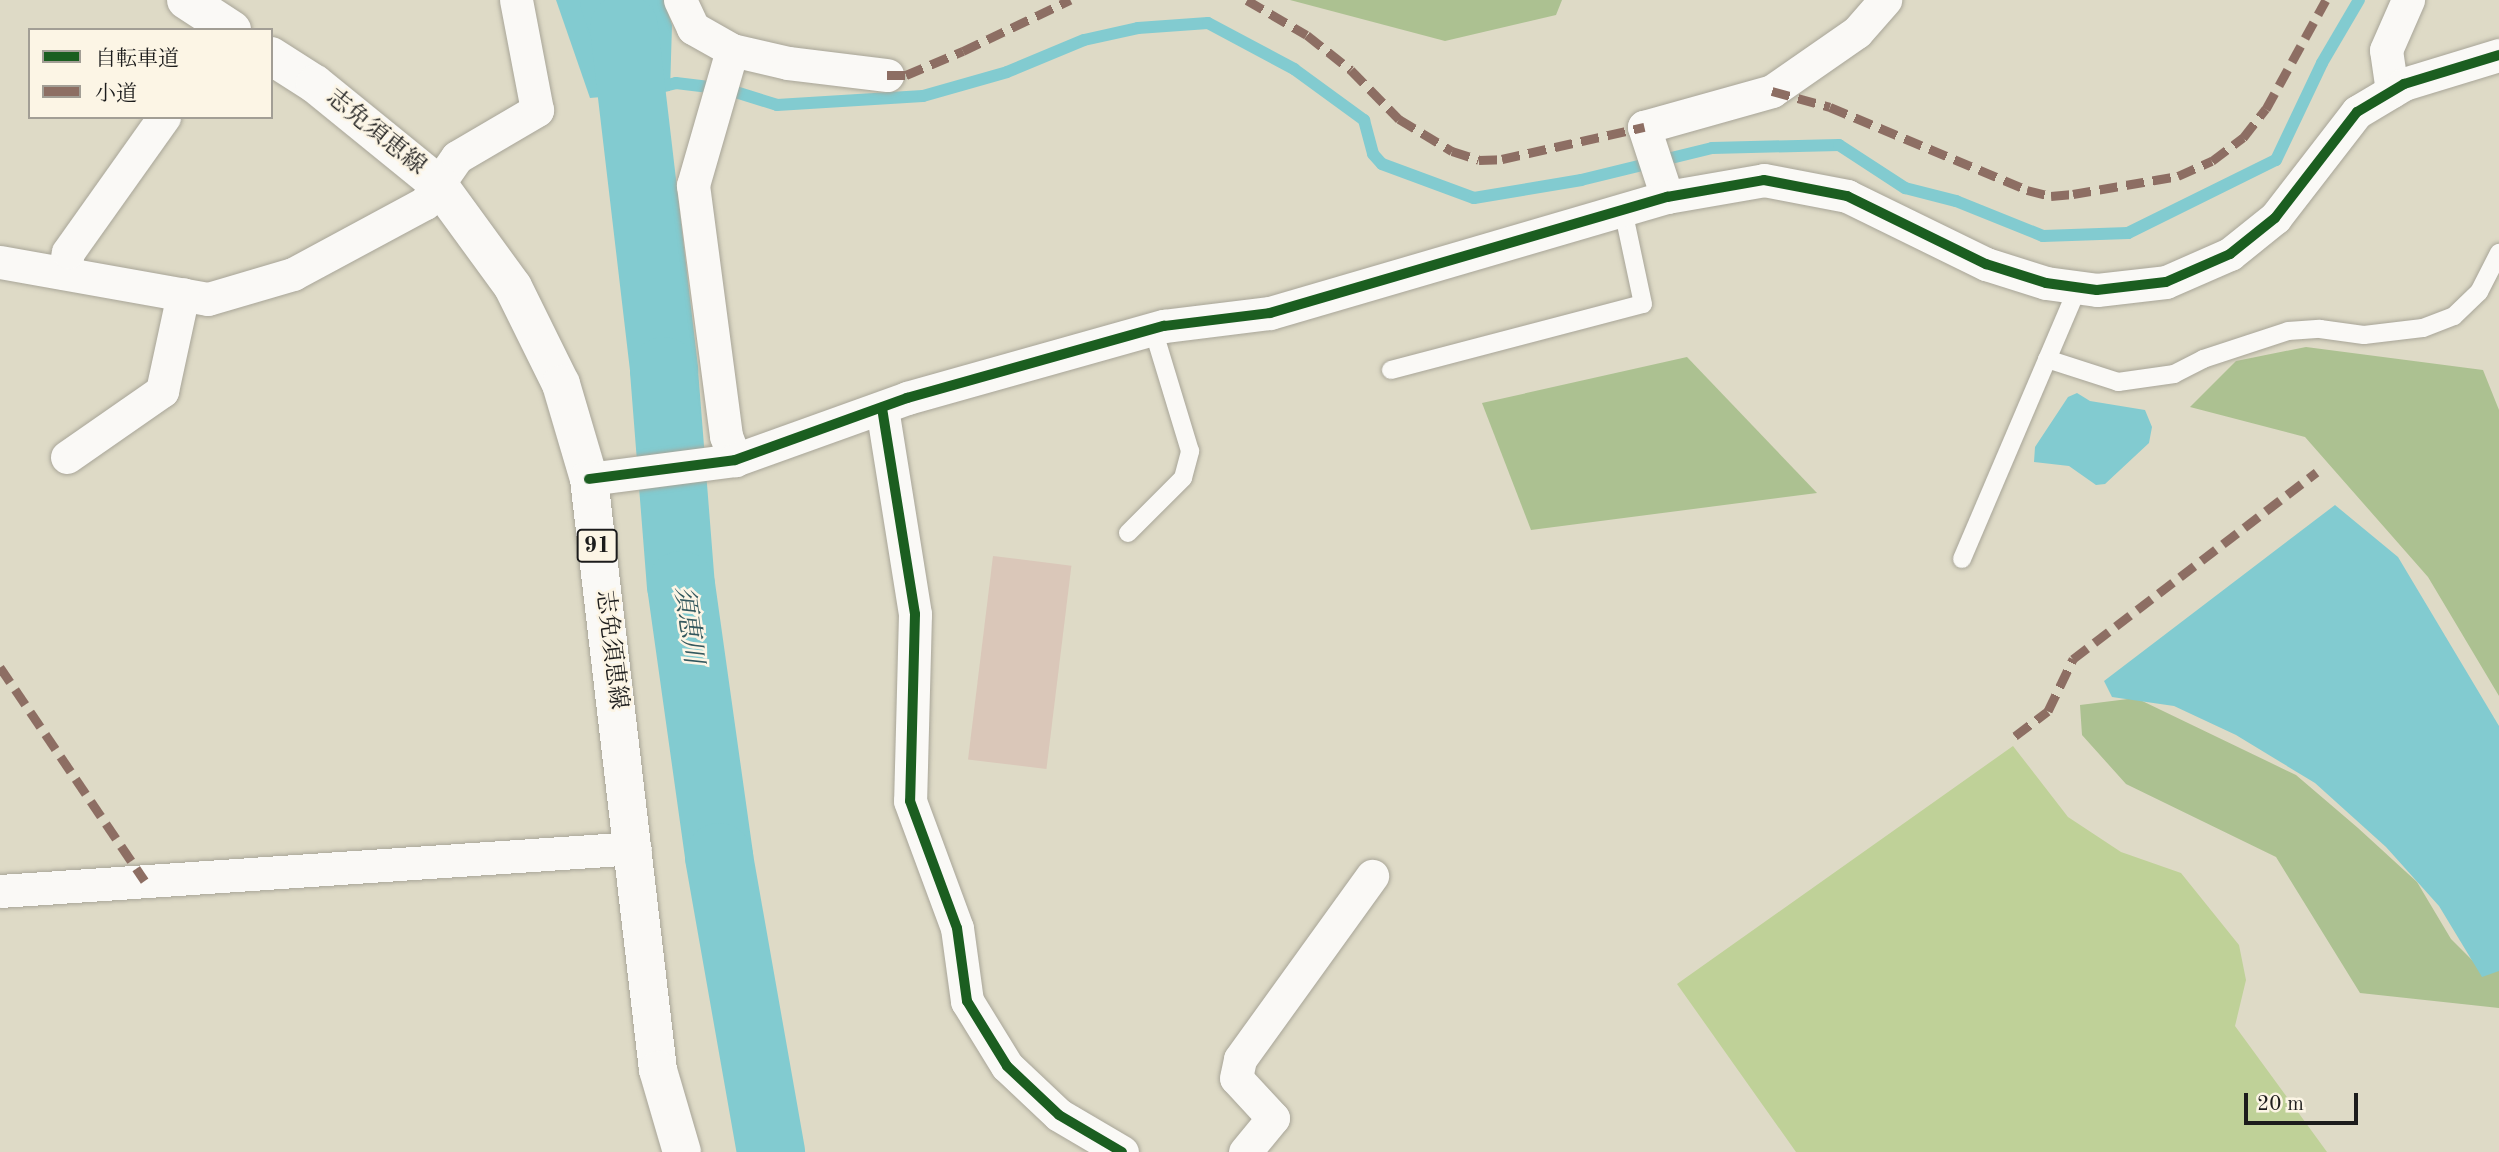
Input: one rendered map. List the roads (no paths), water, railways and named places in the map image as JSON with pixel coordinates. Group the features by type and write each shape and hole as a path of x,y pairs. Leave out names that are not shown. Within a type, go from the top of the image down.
{"main road":[{"path":"186,0 228,28"},
{"name":"志免須恵線","path":"273,56 315,84 438,184 513,287 561,384 589,478 635,848 658,1070 682,1152"}],"street":[{"path":"0,262 208,299 292,274 425,203 457,157 537,110 516,0"},
{"path":"680,0 693,28 732,50 788,63 887,75"},
{"path":"1667,197 1644,127 1772,91 1857,32 1885,0"},
{"path":"2392,90 2386,50 2408,0"},
{"path":"732,50 692,185 726,436 735,460"},
{"path":"589,478 735,460 882,408 1153,329 1270,313 1667,197 1764,180 1810,186 1847,196 1986,264 2046,283 2097,290 2166,282 2230,254 2275,218 2357,113 2392,90 2499,55"},
{"path":"64,273 68,252 163,119"},
{"path":"66,457 162,391 183,294"},
{"path":"882,408 915,614 911,801 957,928 967,1001 1007,1066 1059,1115 1122,1152"},
{"path":"0,891 635,848"},
{"path":"1245,1152 1273,1118 1236,1078 1240,1059 1372,876"}],"lane":[{"path":"1391,370 1643,304 1623,210"},
{"path":"2047,359 2118,382 2146,380 2288,331 2320,329 2364,335 2423,328 2454,316 2479,292 2499,253"},
{"path":"1962,559 2078,287"},
{"path":"1128,533 1183,478 1190,451 1153,329"}],"water":[{"path":"556,0 664,0 672,25 670,91 590,98"},
{"path":"2077,393 2090,401 2145,410 2152,427 2149,443 2105,484 2096,485 2069,466 2034,462 2035,447 2068,397"},
{"path":"2335,505 2398,557 2499,726 2499,971 2482,977 2439,906 2386,847 2315,783 2236,735 2174,706 2112,697 2104,681"}],"waterway":[{"name":"須恵川","path":"614,0 624,28 664,371 681,585 719,857 771,1152"},
{"path":"630,94 676,83 726,89 777,105 923,96 1007,72 1084,40 1138,28 1208,23 1294,69 1364,120 1373,154 1382,164 1474,198 1581,180 1712,148 1839,145 1905,188 1956,201 2043,236 2128,233 2276,160 2322,63 2359,0"}]}
